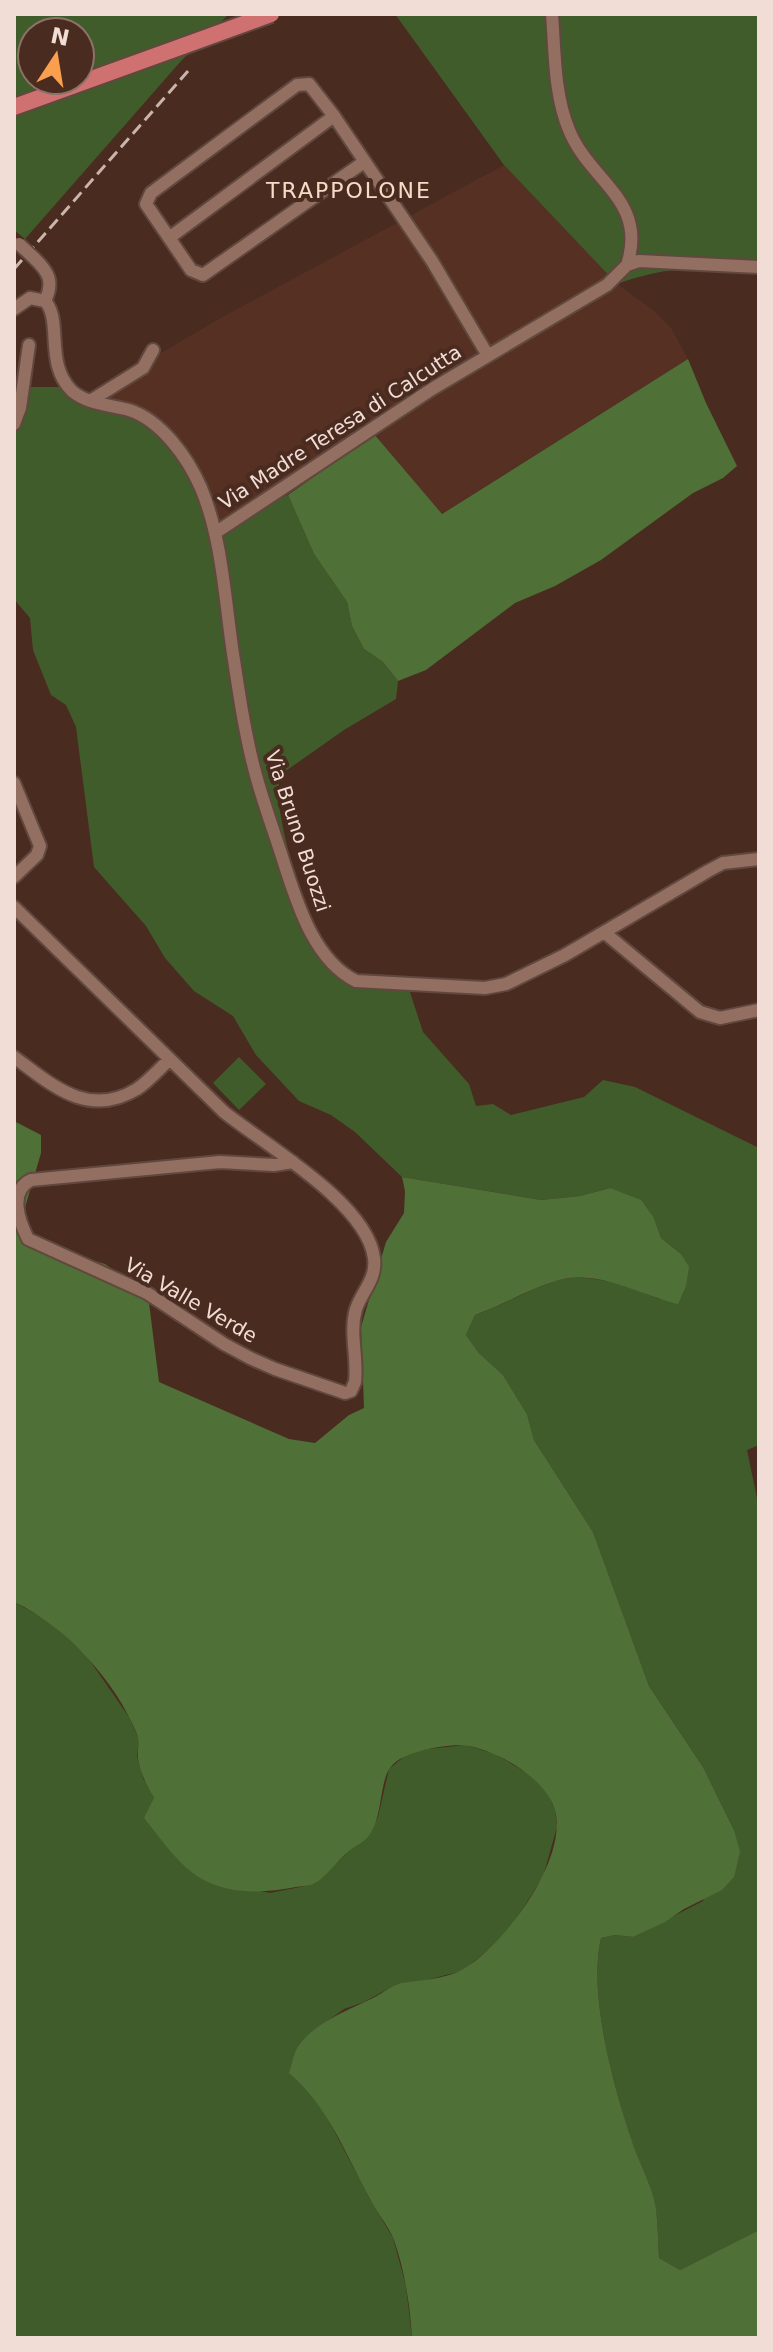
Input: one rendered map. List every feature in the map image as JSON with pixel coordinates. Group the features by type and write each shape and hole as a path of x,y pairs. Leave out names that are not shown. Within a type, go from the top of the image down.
{"main road":[{"path":"14,107 272,14"}],"street":[{"path":"552,14 563,113 577,147 627,211 632,241 627,265 654,260 759,267"},
{"name":"Via Madre Teresa di Calcutta","path":"364,162 203,275 191,270 146,204 151,193 297,85 309,84 334,116 432,261 487,354"},
{"path":"169,238 334,116"},
{"name":"Via Bruno Buozzi","path":"16,242 47,271 50,290 45,301 52,314 56,361 59,371 75,393 90,401 133,412 152,423 170,440 200,486 215,533 245,727 257,781 294,892 311,930 333,964 345,975 356,981 485,988 527,975 723,863 759,859"},
{"name":"Via Madre Teresa di Calcutta","path":"215,533 487,354 597,292 627,265"},
{"path":"14,309 30,298 45,301"},
{"path":"14,424 23,394 29,345"},
{"path":"90,401 143,368 153,350"},
{"path":"14,783 40,846 37,855 14,877"},
{"name":"Via Valle Verde","path":"14,907 224,1112 293,1162 327,1189 366,1236 374,1258 372,1279 360,1299 354,1318 355,1382 351,1391 345,1393 250,1358 147,1293 28,1239 20,1214 18,1194 31,1180 220,1162 274,1165 293,1162"},
{"path":"605,933 700,1012 720,1018 759,1010"},
{"path":"14,1057 57,1088 75,1098 89,1101 108,1099 135,1090 169,1060"}],"shaded area":[{"path":"504,165 617,284 653,310 671,328 688,359 441,514 374,434 288,495 214,526 97,396 129,372 217,320"}],"green space":[{"path":"14,14 229,14 181,61 25,239 14,230"},
{"path":"395,14 759,14 759,271 671,270 617,284 504,165"},
{"path":"688,359 737,466 723,478 693,493 601,560 555,586 515,603 426,670 398,681 383,662 364,649 352,626 347,602 314,554 288,495 374,434 442,514"},
{"path":"27,387 64,387 138,410 181,453 214,525 288,495 314,554 347,602 352,626 364,649 383,662 398,681 396,699 344,730 280,775 278,802 301,896 310,920 333,959 346,971 361,977 407,983 423,1032 469,1084 476,1106 493,1104 511,1115 584,1097 603,1080 635,1087 759,1148 759,1445 747,1450 759,1508 759,2230 680,2270 659,2258 654,2200 624,2117 604,2038 598,1960 601,1938 615,1935 633,1937 703,1901 734,1830 703,1767 649,1686 593,1532 534,1440 527,1414 503,1375 479,1353 466,1335 475,1315 569,1278 609,1282 659,1299 681,1254 661,1238 654,1218 610,1188 580,1196 541,1200 402,1177 355,1132 331,1115 299,1101 256,1055 233,1016 194,991 165,958 146,926 94,867 76,727 66,705 51,695 33,650 30,618 14,599 14,428"},
{"path":"239,1057 266,1084 239,1110 213,1083"},
{"path":"14,1121 41,1135 41,1153 24,1211 31,1234 52,1249 105,1264 148,1295 159,1382 289,1439 315,1443 349,1415 364,1408 361,1327 386,1242 404,1213 402,1177 541,1200 580,1196 610,1188 641,1200 654,1218 661,1238 681,1254 689,1267 686,1286 678,1304 602,1280 571,1278 546,1284 475,1315 466,1335 479,1353 503,1375 527,1414 534,1440 593,1532 649,1686 703,1767 734,1830 740,1852 734,1877 722,1890 633,1937 615,1935 601,1938 598,1985 604,2038 617,2092 654,2199 659,2258 680,2270 759,2230 759,2338 412,2338 404,2276 391,2234 325,2115 289,2073 299,2045 324,2023 398,1984 458,1972 498,1940 531,1897 544,1873 557,1827 554,1807 530,1776 506,1760 481,1749 452,1746 412,1754 393,1765 384,1783 376,1821 368,1837 312,1885 260,1891 225,1888 202,1879 186,1867 157,1835 144,1818 154,1798 140,1769 137,1734 128,1714 103,1676 70,1641 52,1625 14,1602"},
{"path":"14,1602 50,1622 86,1655 129,1717 139,1739 137,1756 143,1778 154,1798 168,1848 201,1878 270,1893 315,1884 368,1837 378,1817 389,1769 406,1755 427,1749 466,1745 495,1754 534,1777 548,1794 555,1809 557,1827 543,1877 511,1927 492,1947 462,1971 397,1984 344,2009 312,2032 307,2088 322,2108 393,2238 406,2286 412,2338 14,2338"}],"railway":[{"path":"14,269 188,71"}],"district":[{"name":"TRAPPOLONE","path":"349,190"}]}
